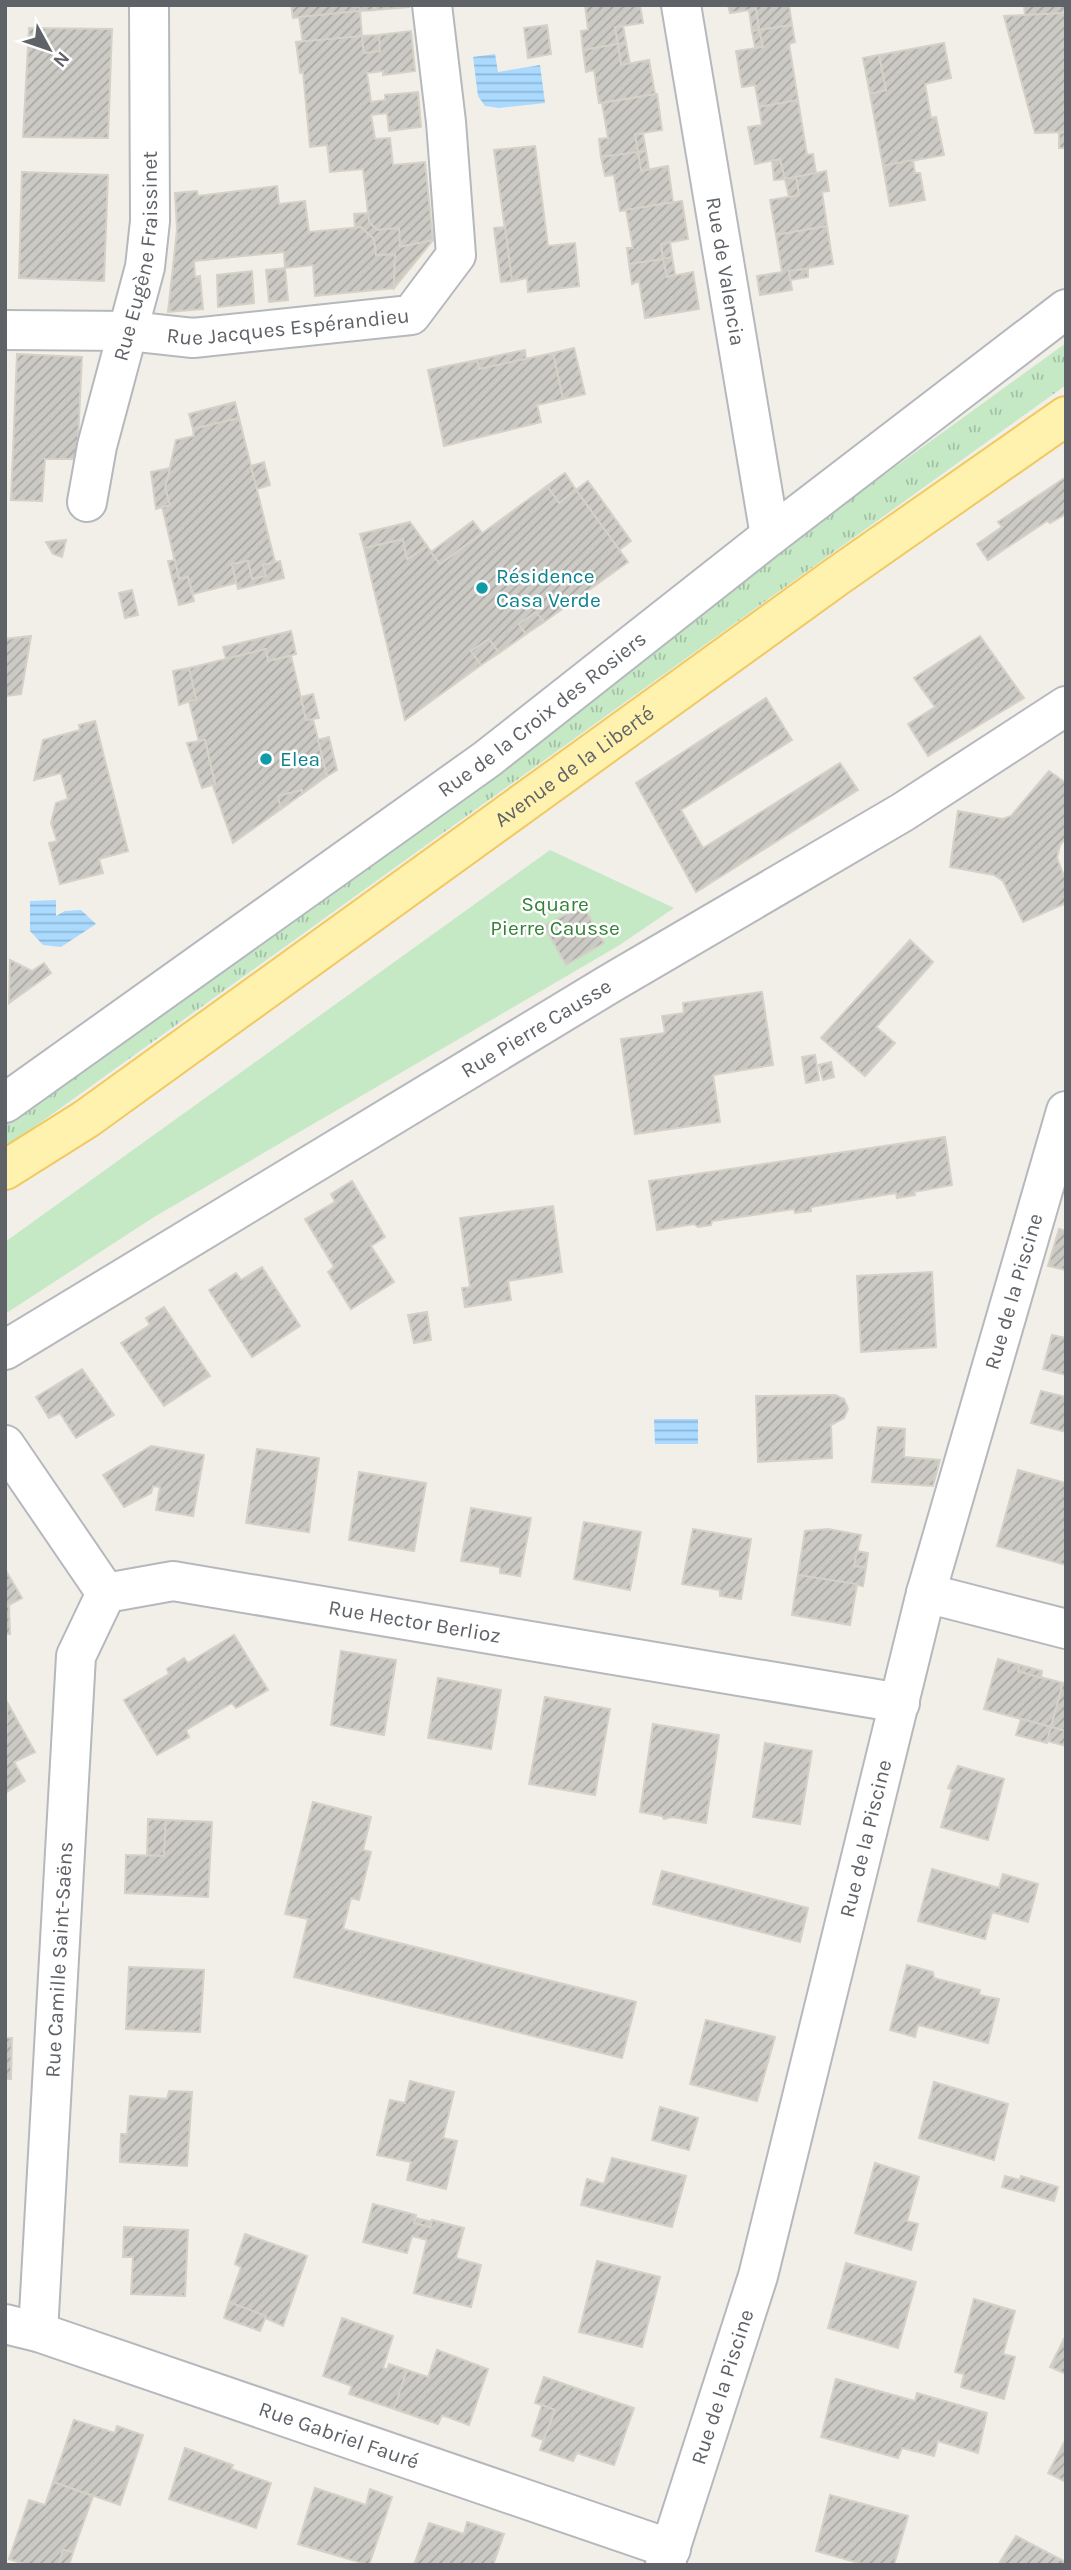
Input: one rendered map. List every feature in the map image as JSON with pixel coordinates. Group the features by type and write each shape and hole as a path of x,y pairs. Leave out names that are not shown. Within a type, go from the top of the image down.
{"main road":[{"name":"Avenue de la Liberté","path":"5,1170 86,1119 836,577 1066,415"},
{"name":"Avenue de la Liberté","path":"5,1189 86,1119"}],"street":[{"name":"Rue Eugène Fraissinet","path":"87,502 97,446 145,267 150,220 149,5"},
{"name":"Rue Jacques Espérandieu","path":"5,330 129,331 193,338 411,315 456,255 446,122 432,5"},
{"name":"Rue de Valencia","path":"681,5 770,536"},
{"name":"Rue de la Croix des Rosiers","path":"5,1103 486,759 1066,309"},
{"name":"Rue Pierre Causse","path":"5,1350 611,983 903,812 1066,706"},
{"name":"Rue de la Piscine","path":"667,2557 758,2276 926,1593 1066,1111"},
{"path":"5,1445 106,1593"},
{"name":"Rue Hector Berlioz","path":"106,1593 173,1581 900,1703"},
{"name":"Rue Camille Saint-Saëns","path":"22,2328 76,1656 106,1593"},
{"path":"926,1593 1066,1629"},
{"name":"Rue Gabriel Fauré","path":"22,2328 667,2557"}],"green space":[{"path":"1066,343 1066,385 5,1148 5,1113"},
{"name":"Square Pierre Causse","path":"550,850 674,908 618,946 154,1217 5,1314 5,1242"}],"water":[{"path":"495,54 498,72 540,65 545,103 499,108 485,106 478,96 473,57"},
{"path":"56,900 56,916 65,911 81,910 96,924 61,947 43,945 30,931 30,901"},
{"path":"654,1419 698,1419 698,1444 655,1444"}],"building":[{"path":"291,5 359,5 360,11 293,18"},
{"path":"359,5 374,5 375,10 360,11"},
{"path":"374,5 409,5 409,7 375,10"},
{"path":"585,5 640,5 643,23 615,27 618,44 583,50 581,31 588,30"},
{"path":"728,5 789,5 792,25 759,30 756,9 730,13"},
{"path":"1024,5 1066,5 1066,13 1025,15"},
{"path":"756,9 759,30 752,31 749,10"},
{"path":"360,11 362,36 303,43 299,17"},
{"path":"1066,13 1066,132 1035,133 1004,16"},
{"path":"547,25 551,54 528,58 524,28"},
{"path":"792,25 795,42 789,44 798,100 759,107 755,85 742,87 736,51 763,47 759,30"},
{"path":"623,26 626,43 618,44 615,27"},
{"path":"29,28 112,29 108,138 23,137"},
{"path":"759,30 763,47 755,47 752,31"},
{"path":"411,31 415,71 383,75 383,71 367,73 371,102 385,100 385,95 418,92 421,127 389,131 387,113 371,115 375,139 390,138 393,165 425,162 433,240 400,247 399,228 377,230 369,222 363,169 330,172 327,145 310,147 303,72 300,73 296,42 362,36 364,53 380,51 379,35"},
{"path":"379,35 380,51 364,53 362,36"},
{"path":"626,43 630,64 621,65 618,44"},
{"path":"944,43 951,78 925,84 931,118 936,117 944,155 883,166 870,94 886,90 879,55"},
{"path":"618,44 621,65 649,60 655,94 599,103 594,70 586,72 583,50"},
{"path":"879,55 886,90 870,94 863,58"},
{"path":"657,94 662,130 635,134 638,152 601,157 599,139 608,138 602,103"},
{"path":"798,100 807,155 813,154 816,173 785,179 780,159 755,164 748,127 762,125 759,107"},
{"path":"1066,132 1066,148 1059,148 1059,133"},
{"path":"635,134 643,134 646,151 638,152"},
{"path":"535,146 548,246 575,243 579,286 528,292 527,278 512,281 494,150"},
{"path":"646,151 649,169 641,171 638,152"},
{"path":"638,152 641,171 668,166 673,202 620,211 614,175 605,176 601,157"},
{"path":"780,159 785,179 774,180 772,161"},
{"path":"913,160 915,173 920,173 925,200 890,206 883,166"},
{"path":"826,171 829,191 822,192 827,226 776,235 770,200 799,195 796,177"},
{"path":"22,172 108,175 104,281 19,278"},
{"path":"796,177 799,195 789,197 785,179"},
{"path":"277,186 279,204 305,201 309,232 361,227 374,239 376,255 395,254 394,288 315,296 313,265 285,268 284,252 194,261 195,277 200,276 203,309 168,312 177,230 175,193 197,191 198,196"},
{"path":"682,201 688,239 661,244 663,259 629,264 627,248 633,248 626,210"},
{"path":"368,213 369,222 377,230 399,228 400,247 433,240 394,288 395,254 376,255 374,239 361,227 355,227 354,214"},
{"path":"827,226 833,264 789,271 792,290 760,295 757,276 782,272 776,235"},
{"path":"505,227 512,281 501,282 494,228"},
{"path":"670,242 672,257 663,259 661,244"},
{"path":"672,257 675,274 667,277 663,259"},
{"path":"663,259 667,277 693,272 699,309 645,318 639,281 632,284 629,264"},
{"path":"285,268 288,300 269,302 266,270"},
{"path":"808,269 808,277 790,280 789,271"},
{"path":"252,271 254,303 218,307 217,275"},
{"path":"574,348 585,394 563,399 553,353"},
{"path":"525,350 526,359 479,369 477,360"},
{"path":"553,353 563,399 537,405 541,422 444,446 428,370 477,360 479,369"},
{"path":"17,354 82,357 77,459 45,459 42,501 11,500"},
{"path":"235,402 239,418 193,429 189,414"},
{"path":"239,418 275,562 263,565 266,576 252,579 248,561 232,564 236,583 193,594 188,577 179,579 162,506 170,505 165,488 176,440 194,436 193,429"},
{"path":"264,462 270,485 257,489 251,466"},
{"path":"170,468 165,488 170,505 156,509 151,472"},
{"path":"565,473 576,490 559,503 547,486"},
{"path":"1066,477 1066,514 1050,523 1047,521 988,560 977,544 1002,527 998,522"},
{"path":"588,481 631,541 619,550 576,490"},
{"name":"Résidence Casa Verde","path":"547,486 559,503 576,490 628,562 544,622 536,612 519,624 526,634 499,653 489,639 471,651 481,665 405,720 364,548 403,539 407,559 427,546 440,564"},
{"path":"473,521 482,533 440,564 431,552"},
{"path":"410,522 427,546 407,559 403,539 364,548 360,534"},
{"path":"66,540 62,557 53,554 46,542"},
{"path":"175,560 179,579 188,577 194,601 179,605 168,561"},
{"path":"248,561 252,579 266,576 263,565 280,561 284,578 238,589 232,564"},
{"path":"132,590 138,615 125,618 119,593"},
{"path":"536,612 544,622 526,634 519,624"},
{"path":"291,631 296,654 268,661 266,649 226,659 223,647"},
{"path":"31,636 21,694 5,696 5,639"},
{"path":"980,636 1024,698 928,756 908,724 935,707 914,678"},
{"path":"489,639 499,653 481,665 471,651"},
{"name":"Elea","path":"266,649 268,661 291,656 306,720 313,719 327,776 302,794 302,790 278,796 281,809 233,843 213,786 215,784 205,740 199,742 189,701 196,699 189,668"},
{"path":"189,668 196,699 179,705 173,671"},
{"path":"313,694 319,718 306,720 301,697"},
{"path":"766,698 792,740 681,810 703,848 840,763 858,790 696,892 636,783"},
{"path":"95,721 128,851 99,859 103,873 60,884 49,843 57,841 51,823 56,803 68,799 61,773 34,780 43,740 80,730 79,725"},
{"path":"329,737 337,770 327,776 318,740"},
{"path":"205,740 215,784 202,788 187,743"},
{"path":"1049,771 1066,783 1066,838 1060,845 1057,858 1066,881 1066,903 1023,922 1003,881 994,875 950,867 958,811 1003,819 1011,816"},
{"path":"302,790 302,794 281,809 278,796"},
{"path":"583,905 604,943 566,965 544,926"},
{"path":"910,940 933,962 876,1027 895,1043 865,1076 821,1038"},
{"path":"10,960 32,971 44,963 51,973 9,1003"},
{"path":"762,992 773,1065 713,1075 720,1122 635,1134 621,1039 665,1033 662,1016 684,1013 683,1003"},
{"path":"815,1055 819,1080 806,1083 802,1057"},
{"path":"831,1062 834,1077 823,1080 819,1065"},
{"path":"945,1137 952,1185 897,1198 896,1193 811,1207 811,1211 795,1213 794,1209 712,1221 711,1225 698,1227 694,1224 657,1230 649,1181"},
{"path":"352,1181 385,1237 371,1246 394,1282 351,1309 328,1272 334,1267 305,1219 335,1202 331,1194"},
{"path":"553,1206 562,1272 508,1281 511,1300 465,1307 462,1288 470,1287 460,1218"},
{"path":"1059,1229 1066,1231 1066,1270 1048,1266"},
{"path":"262,1267 300,1326 252,1357 209,1290 236,1273 241,1280"},
{"path":"932,1272 936,1347 861,1352 857,1276"},
{"path":"164,1307 210,1376 164,1406 121,1343 150,1325 146,1318"},
{"path":"427,1312 431,1340 414,1343 408,1315"},
{"path":"1052,1335 1066,1338 1066,1375 1043,1369"},
{"path":"82,1369 114,1415 76,1438 60,1413 49,1418 36,1397"},
{"path":"1041,1391 1066,1397 1066,1432 1031,1423"},
{"path":"835,1395 844,1399 848,1409 844,1418 831,1425 832,1458 758,1462 756,1396"},
{"path":"878,1427 905,1429 904,1457 940,1460 933,1486 872,1482"},
{"path":"151,1446 204,1455 193,1516 156,1510 160,1487 153,1486 151,1493 124,1507 103,1475"},
{"path":"257,1449 319,1458 309,1532 246,1523"},
{"path":"1018,1470 1066,1483 1066,1565 997,1546"},
{"path":"359,1472 426,1483 414,1551 349,1540"},
{"path":"471,1508 531,1518 520,1576 500,1573 500,1567 461,1561"},
{"path":"584,1522 641,1532 630,1590 574,1579"},
{"path":"693,1529 751,1539 741,1599 720,1596 720,1590 682,1584"},
{"path":"828,1529 861,1535 854,1566 866,1567 863,1586 798,1575 805,1531"},
{"path":"857,1551 868,1553 866,1567 854,1566"},
{"path":"5,1569 22,1598 5,1607"},
{"path":"798,1575 857,1584 850,1625 792,1615"},
{"path":"9,1605 10,1634 5,1634 5,1607"},
{"path":"234,1635 268,1690 236,1708 232,1703 186,1730 189,1737 157,1755 124,1700 169,1674 167,1669 184,1658 188,1663"},
{"path":"341,1651 396,1660 384,1735 331,1725"},
{"path":"998,1659 1020,1665 1018,1671 1063,1683 1051,1727 984,1709"},
{"path":"1020,1665 1042,1671 1041,1678 1018,1671"},
{"path":"438,1678 501,1690 491,1749 428,1738"},
{"path":"1063,1683 1066,1684 1066,1731 1051,1727"},
{"path":"545,1697 610,1709 595,1795 529,1784"},
{"path":"7,1702 35,1752 14,1762 25,1781 5,1793"},
{"path":"1021,1719 1051,1727 1047,1743 1016,1735"},
{"path":"653,1724 719,1735 706,1823 672,1817 664,1819 662,1816 640,1812"},
{"path":"1051,1727 1066,1731 1066,1746 1047,1741"},
{"path":"765,1743 812,1751 800,1824 753,1817"},
{"path":"958,1766 1004,1779 988,1840 941,1827 952,1790 948,1788"},
{"path":"313,1802 371,1817 363,1850 371,1852 359,1900 351,1898 343,1929 636,2002 622,2058 294,1977 308,1919 285,1914"},
{"path":"148,1819 166,1820 164,1856 147,1855"},
{"path":"166,1820 212,1822 208,1897 125,1893 126,1855 164,1856"},
{"path":"932,1869 999,1888 1003,1874 1038,1884 1028,1922 992,1912 985,1939 918,1921"},
{"path":"662,1871 808,1908 800,1942 653,1904"},
{"path":"907,1965 933,1972 934,1978 980,1990 979,1995 999,1999 988,2043 918,2025 915,2037 890,2030"},
{"path":"129,1967 204,1970 200,2032 126,2029"},
{"path":"706,2020 775,2037 757,2101 690,2084"},
{"path":"5,2038 12,2038 11,2079 5,2079"},
{"path":"410,2081 454,2092 443,2138 457,2141 446,2189 407,2180 411,2162 377,2155 390,2100 405,2103"},
{"path":"934,2082 1008,2104 994,2160 919,2138"},
{"path":"169,2091 192,2092 187,2166 120,2162 121,2134 127,2134 130,2096 167,2099"},
{"path":"660,2107 698,2118 689,2150 652,2140"},
{"path":"612,2158 686,2176 672,2227 581,2205 587,2179 604,2184"},
{"path":"875,2163 919,2177 907,2221 918,2224 911,2250 855,2233"},
{"path":"1005,2176 1020,2180 1021,2176 1058,2187 1054,2201 1002,2187"},
{"path":"373,2204 416,2215 414,2223 430,2227 432,2220 464,2228 456,2258 481,2265 471,2307 414,2293 427,2240 412,2236 407,2253 363,2242"},
{"path":"416,2218 432,2222 430,2227 414,2223"},
{"path":"124,2227 188,2230 185,2296 131,2294 133,2257 123,2257"},
{"path":"245,2234 307,2256 283,2326 229,2302 241,2267 235,2264"},
{"path":"597,2261 660,2277 642,2347 579,2332"},
{"path":"846,2263 916,2282 898,2348 828,2328"},
{"path":"974,2299 1015,2311 1003,2354 1015,2357 1004,2399 961,2387 964,2374 955,2372"},
{"path":"229,2302 266,2316 260,2331 224,2318"},
{"path":"342,2318 393,2336 383,2368 387,2370 389,2364 407,2370 394,2409 349,2394 352,2386 323,2376"},
{"path":"1066,2335 1066,2374 1050,2367"},
{"path":"437,2350 488,2369 469,2425 442,2415 438,2424 394,2409 407,2370 428,2377"},
{"path":"544,2377 634,2408 614,2465 577,2453 573,2461 540,2450 555,2410 535,2403"},
{"path":"836,2379 915,2401 917,2393 987,2413 978,2453 938,2441 934,2456 902,2448 898,2458 821,2437"},
{"path":"542,2405 555,2410 543,2440 532,2436"},
{"path":"74,2420 115,2433 117,2426 143,2435 120,2505 53,2482"},
{"path":"1066,2439 1066,2482 1048,2473"},
{"path":"185,2448 233,2465 231,2469 271,2483 256,2528 169,2499"},
{"path":"53,2482 93,2496 73,2552 63,2550 59,2565 27,2565 9,2559 29,2500 45,2505"},
{"path":"315,2488 366,2505 370,2489 392,2497 369,2565 298,2544"},
{"path":"830,2495 908,2516 894,2565 866,2565 816,2551"},
{"path":"467,2522 504,2534 493,2565 414,2565 429,2523 464,2534"},
{"path":"1016,2536 1066,2562 1066,2565 998,2565"},
{"path":"63,2550 73,2552 69,2565 59,2565"}],"place":[{"name":"Résidence Casa Verde","path":"482,588"},
{"name":"Elea","path":"266,759"}]}
